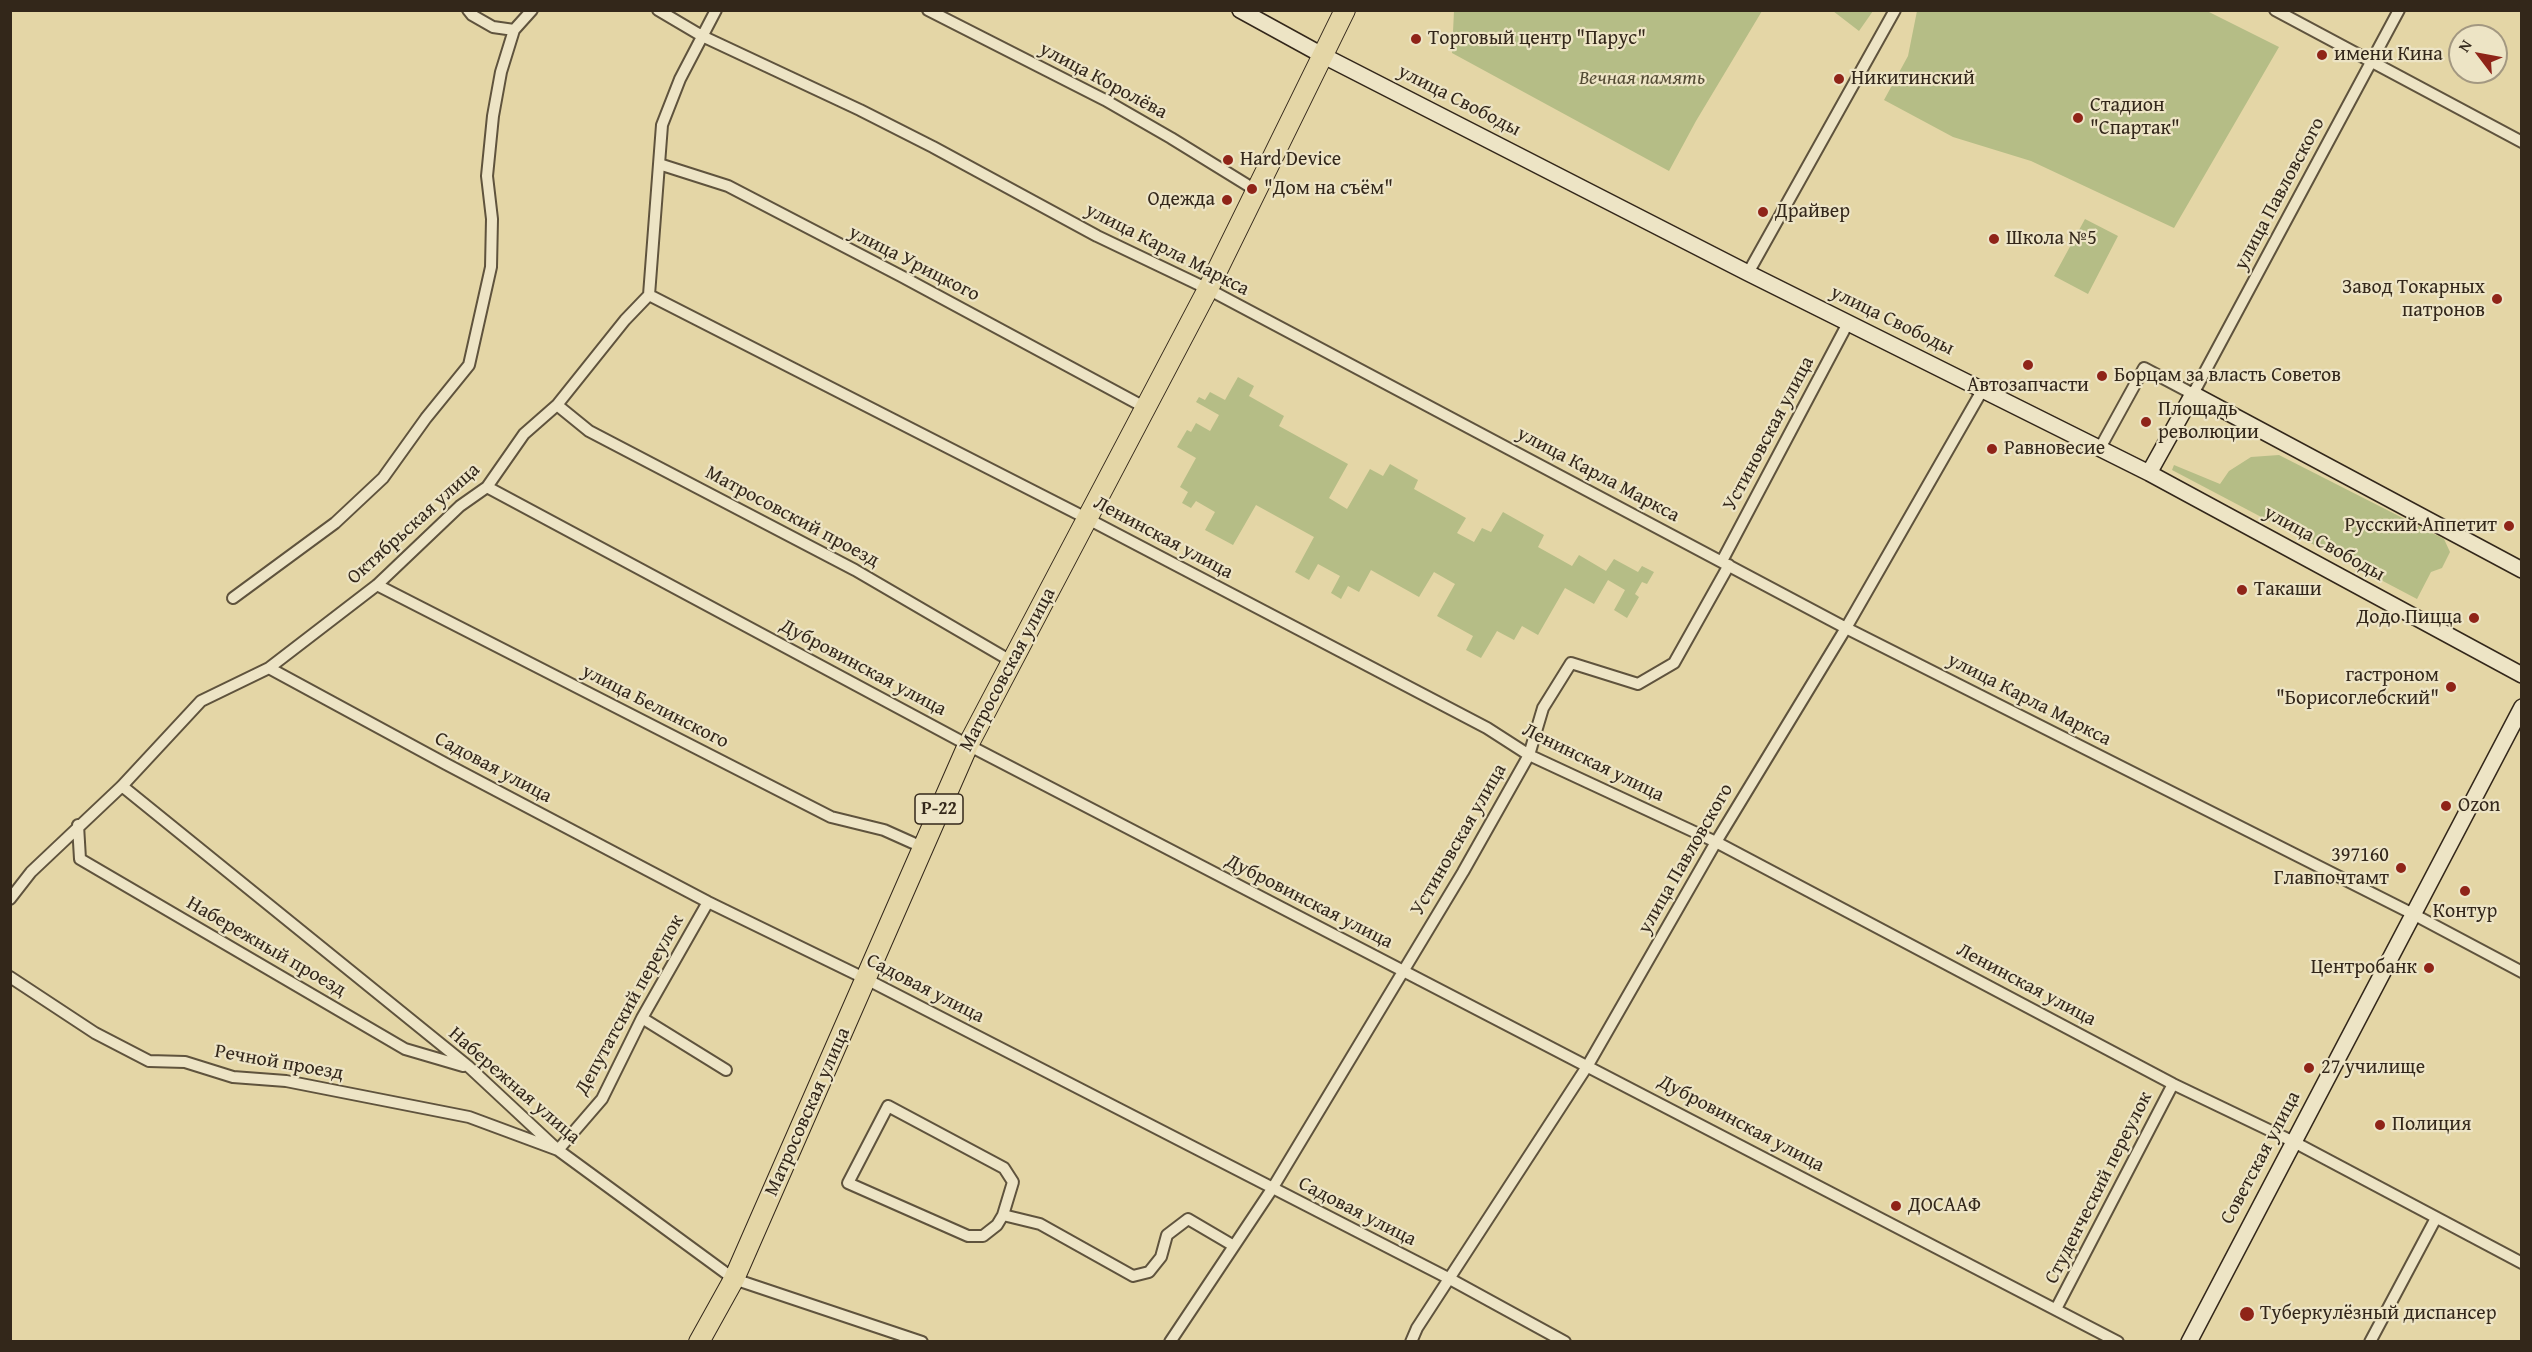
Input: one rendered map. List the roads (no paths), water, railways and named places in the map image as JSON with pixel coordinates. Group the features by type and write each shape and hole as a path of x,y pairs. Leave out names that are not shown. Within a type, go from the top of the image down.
{"highway":[{"name":"Матросовская улица","path":"699,1341 734,1279 968,745 1208,289 1345,10"}],"main road":[{"name":"улица Свободы","path":"1240,10 1322,55 1748,273 2149,472 2522,675"},
{"path":"2149,472 2193,394 2522,570"},
{"name":"Советская улица","path":"2189,1341 2522,707"}],"street":[{"path":"468,10 472,15 493,27 514,30"},
{"path":"233,598 335,523 383,478 426,418 469,365 491,267 492,219 488,176 493,116 501,72 514,30 532,10"},
{"name":"улица Карла Маркса","path":"658,10 702,36 871,115 1097,236 1208,289 1846,627 2413,914 2522,972"},
{"path":"649,296 662,125 680,79 716,10"},
{"name":"улица Королёва","path":"928,10 1105,100 1172,138 1257,191"},
{"path":"1748,273 1894,10"},
{"path":"2275,10 2522,142"},
{"name":"улица Павловского","path":"2193,394 2398,10"},
{"name":"улица Урицкого","path":"659,164 728,186 1146,408"},
{"name":"Октябрьская улица","path":"10,899 31,872 78,825 122,786 201,701 269,668 377,585 460,506 487,487 524,435 557,405 625,320 649,296"},
{"name":"Ленинская улица","path":"649,296 1088,519 1487,728 1529,754 1716,842 2173,1083 2294,1142 2522,1263"},
{"name":"Устиновская улица","path":"1170,1341 1272,1189 1403,971 1529,754 1544,708 1572,663 1638,684 1674,663 1848,323"},
{"path":"2100,448 2144,368 2193,394"},
{"name":"улица Павловского","path":"1411,1341 1588,1065 1716,842 1846,627 1983,389"},
{"name":"Матросовский проезд","path":"557,405 588,431 855,570 1011,661"},
{"name":"Дубровинская улица","path":"487,487 968,745 2118,1341"},
{"name":"улица Белинского","path":"377,585 831,818 884,830 922,848"},
{"name":"Садовая улица","path":"269,668 708,902 866,979 1565,1341"},
{"name":"Набережная улица","path":"122,786 469,1067 558,1150 734,1279 922,1341"},
{"name":"Набережный проезд","path":"78,825 80,859 405,1049 469,1067"},
{"name":"Депутатский переулок","path":"558,1150 602,1099 642,1018 708,902"},
{"name":"Речной проезд","path":"10,977 95,1034 149,1061 185,1062 232,1077 286,1081 469,1117 558,1150"},
{"path":"642,1018 726,1070"},
{"name":"Студенческий переулок","path":"2056,1309 2173,1083"},
{"path":"888,1106 1004,1168 1013,1182 1004,1215 997,1225 983,1236 968,1236 848,1183 888,1106"},
{"path":"1004,1215 1040,1224 1133,1276 1149,1272 1161,1257 1167,1235 1188,1219 1234,1246"},
{"path":"2370,1341 2436,1218"}],"place":[{"name":"Торговый центр \"Парус\"","path":"1416,39"},
{"name":"имени Кина","path":"2322,55"},
{"name":"Никитинский","path":"1839,79"},
{"name":"Стадион \"Спартак\"","path":"2078,118"},
{"name":"Hard Device","path":"1228,160"},
{"name":"\"Дом на съём\"","path":"1252,189"},
{"name":"Одежда","path":"1227,200"},
{"name":"Драйвер","path":"1763,212"},
{"name":"Школа №5","path":"1994,239"},
{"name":"Завод Токарных патронов","path":"2497,299"},
{"name":"Автозапчасти","path":"2028,365"},
{"name":"Борцам за власть Советов","path":"2102,376"},
{"name":"Площадь революции","path":"2146,422"},
{"name":"Равновесие","path":"1992,449"},
{"name":"Русский Аппетит","path":"2509,526"},
{"name":"Такаши","path":"2242,590"},
{"name":"Додо Пицца","path":"2474,618"},
{"name":"гастроном \"Борисоглебский\"","path":"2451,687"},
{"name":"Ozon","path":"2446,806"},
{"name":"397160 Главпочтамт","path":"2401,868"},
{"name":"Контур","path":"2465,891"},
{"name":"Центробанк","path":"2429,968"},
{"name":"27 училище","path":"2309,1068"},
{"name":"Полиция","path":"2380,1125"},
{"name":"ДОСААФ","path":"1896,1206"},
{"name":"Туберкулёзный диспансер","path":"2247,1314"}],"park label":[{"name":"Вечная память","path":"1642,79"}]}
